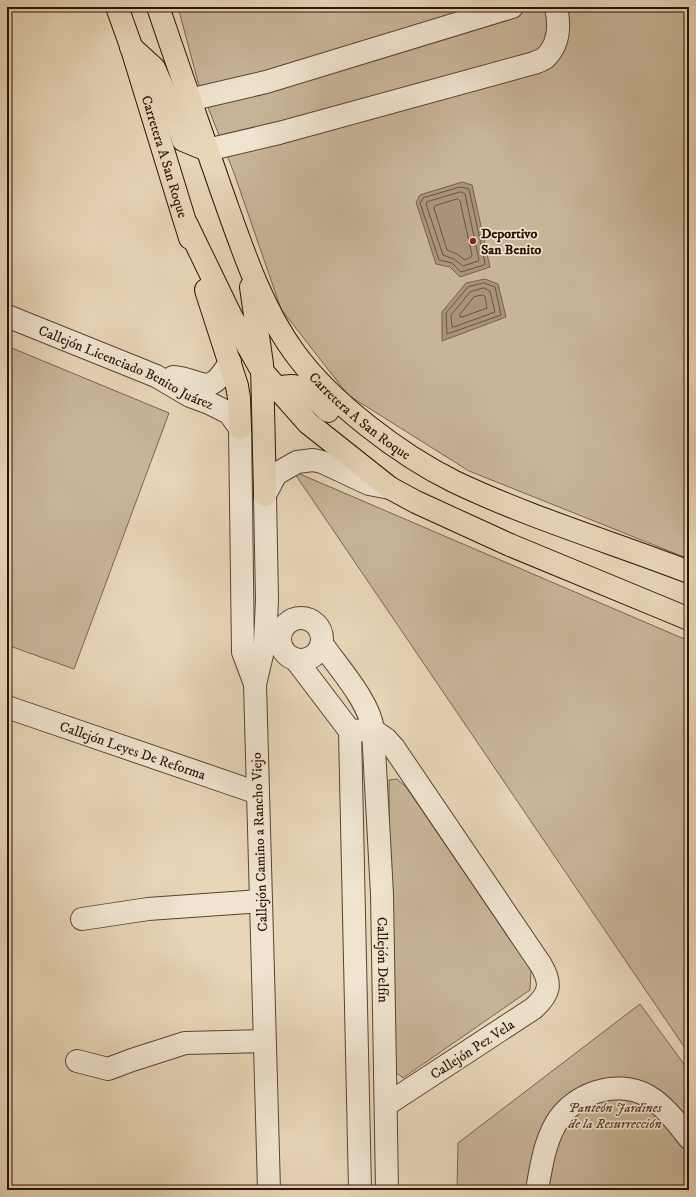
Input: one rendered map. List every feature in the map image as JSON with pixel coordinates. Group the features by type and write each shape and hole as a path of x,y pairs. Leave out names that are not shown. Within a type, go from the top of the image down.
{"main road":[{"name":"Carretera A San Roque","path":"117,7 131,46 218,329 230,362 237,386 240,418"},
{"path":"158,7 189,100"},
{"path":"131,46 154,68 173,111 183,140 207,150"},
{"name":"Carretera A San Roque","path":"189,100 247,261 270,313 294,352 316,380 344,406 400,449 455,482 543,518 689,572"},
{"path":"186,225 232,318 274,393 308,423 390,488 510,545 689,619"},
{"path":"247,261 262,371"},
{"path":"240,418 251,400 274,393 287,385 296,386 304,389 361,439 382,449 400,449"},
{"path":"265,495 274,393"}],"street":[{"path":"189,100 266,82 512,7"},
{"path":"207,150 279,133 534,63 545,58 555,43 559,23 556,7"},
{"name":"Callejón Licenciado Benito Juárez","path":"7,316 156,376 190,396 209,403 240,418"},
{"path":"156,376 181,378 207,385 215,382 222,376 230,362"},
{"name":"Carretera A San Roque","path":"240,418 243,652 255,684"},
{"path":"265,495 276,474 292,464 313,460 322,462 369,484 390,488"},
{"name":"Callejón Camino a Rancho Viejo","path":"265,495 266,600 273,642 255,684 269,1190"},
{"path":"266,600 290,621"},
{"path":"296,660 304,660 312,657 318,652 323,638 322,632 314,622 302,618 290,621 273,642 296,660 350,731 373,730"},
{"name":"Callejón Delfín","path":"322,644 365,704 372,719 382,894 388,1190"},
{"name":"Callejón Leyes De Reforma","path":"7,707 258,793"},
{"name":"Callejón Pez Vela","path":"373,730 386,739 394,748 541,965 549,984 546,994 534,1008 386,1105"},
{"name":"Callejón Delfín","path":"350,731 360,1190"},
{"path":"82,919 148,909 261,901"},
{"path":"77,1060 108,1069 185,1043 264,1040"},
{"path":"537,1190 544,1153 555,1125 562,1114 572,1104 599,1091 627,1089 639,1092 649,1097 675,1120 689,1138"}],"green space":[{"name":"Deportivo San Benito","path":"178,7 689,7 689,559 469,471 348,395 281,309 234,173 198,82"},
{"path":"7,346 169,413 74,669 7,645"},
{"path":"293,471 689,641 689,1054"},
{"path":"397,779 406,787 531,970 530,990 403,1078 393,1070 391,1064 389,780"},
{"name":"Panteón Jardines de la Resurrección","path":"640,1004 689,1071 689,1190 457,1190 458,1143"}],"water":[{"path":"462,182 472,185 490,267 460,277 450,267 436,264 416,202 420,195"},
{"path":"485,279 498,284 506,317 442,341 442,312 466,283"}],"place":[{"name":"Deportivo San Benito","path":"473,241"}]}
